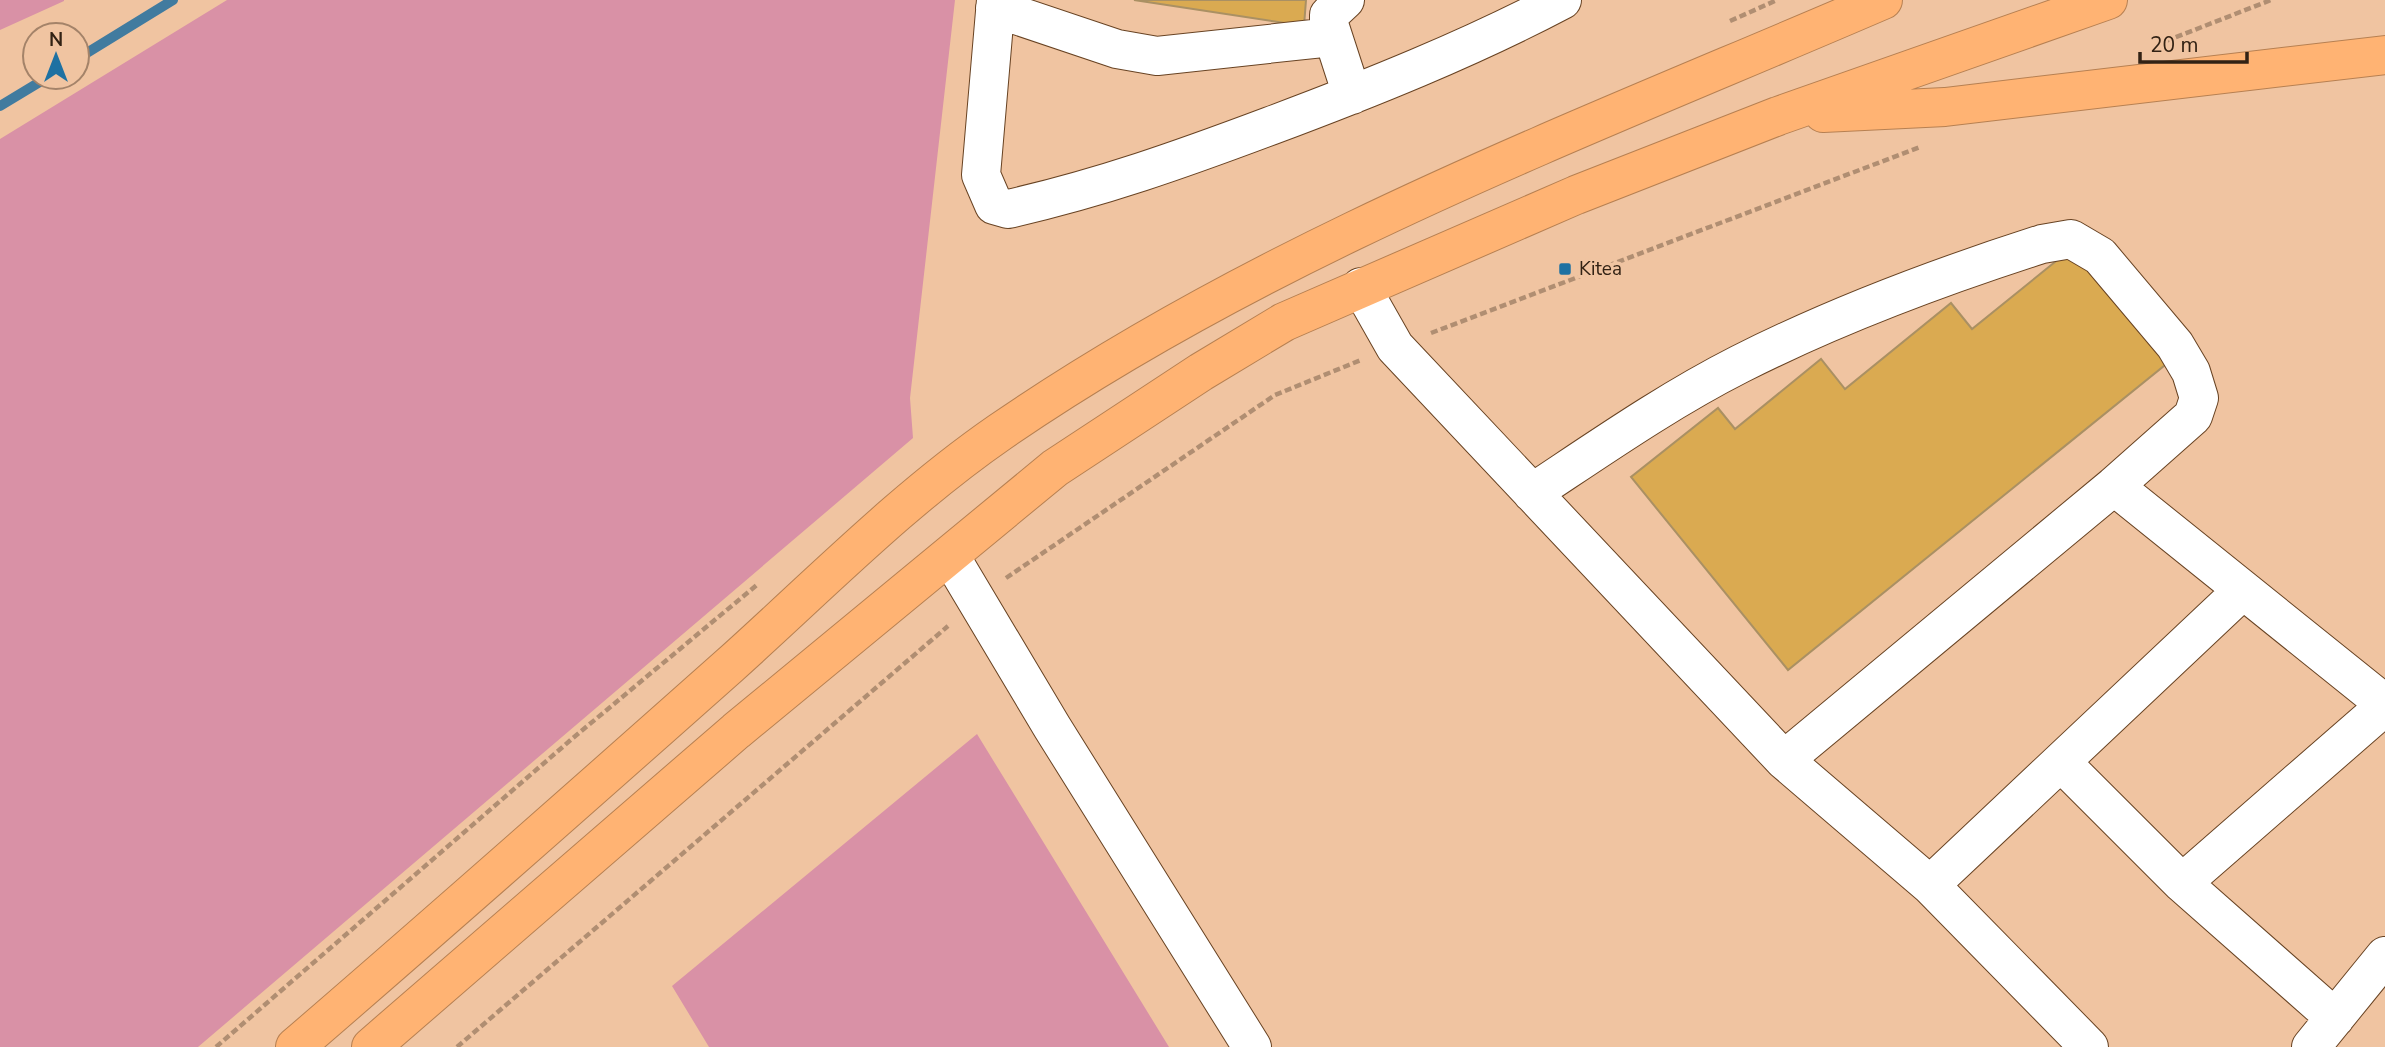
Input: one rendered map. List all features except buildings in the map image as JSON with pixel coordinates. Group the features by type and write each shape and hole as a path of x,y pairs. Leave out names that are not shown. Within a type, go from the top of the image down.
{"highway":[{"path":"295,1047 702,690 853,552 996,435 1069,386 1281,264 1883,0"},
{"path":"371,1047 736,732 1055,468 1120,423 1284,322 1576,195 1779,116 2108,0"},
{"path":"1779,116 1945,107 2385,55"}],"street":[{"path":"1345,0 1329,15 1332,37 1352,95"},
{"path":"1332,37 1157,56 1117,48 995,4 981,175 994,205 1008,209 1131,178 1352,95 1523,21 1562,0"},
{"path":"1532,493 1650,415 1740,364 1872,303 2002,257 2071,239 2100,256 2175,345 2191,372 2199,398 2193,416 2114,486 1784,760"},
{"path":"1361,287 1395,347 1784,760 1930,885 2089,1047"},
{"path":"2114,486 2385,705 2182,883"},
{"path":"950,556 1252,1047"},
{"path":"1930,885 2243,590"},
{"path":"2061,762 2182,883 2335,1018"},
{"path":"2312,1047 2385,956"}],"path":[{"path":"457,1047 977,601 1024,564 1275,395 1922,147"}],"shaded area":[{"path":"0,0 64,0 64,1 0,30"},
{"path":"227,0 955,0 910,398 913,438 198,1047 0,1047 0,139 78,91 91,91 91,83"},
{"path":"977,734 1169,1047 709,1047 672,986"}],"waterway":[{"path":"91,50 173,0"},
{"path":"0,106 25,91"}],"place":[{"name":"Kitea","path":"1565,269"}]}
